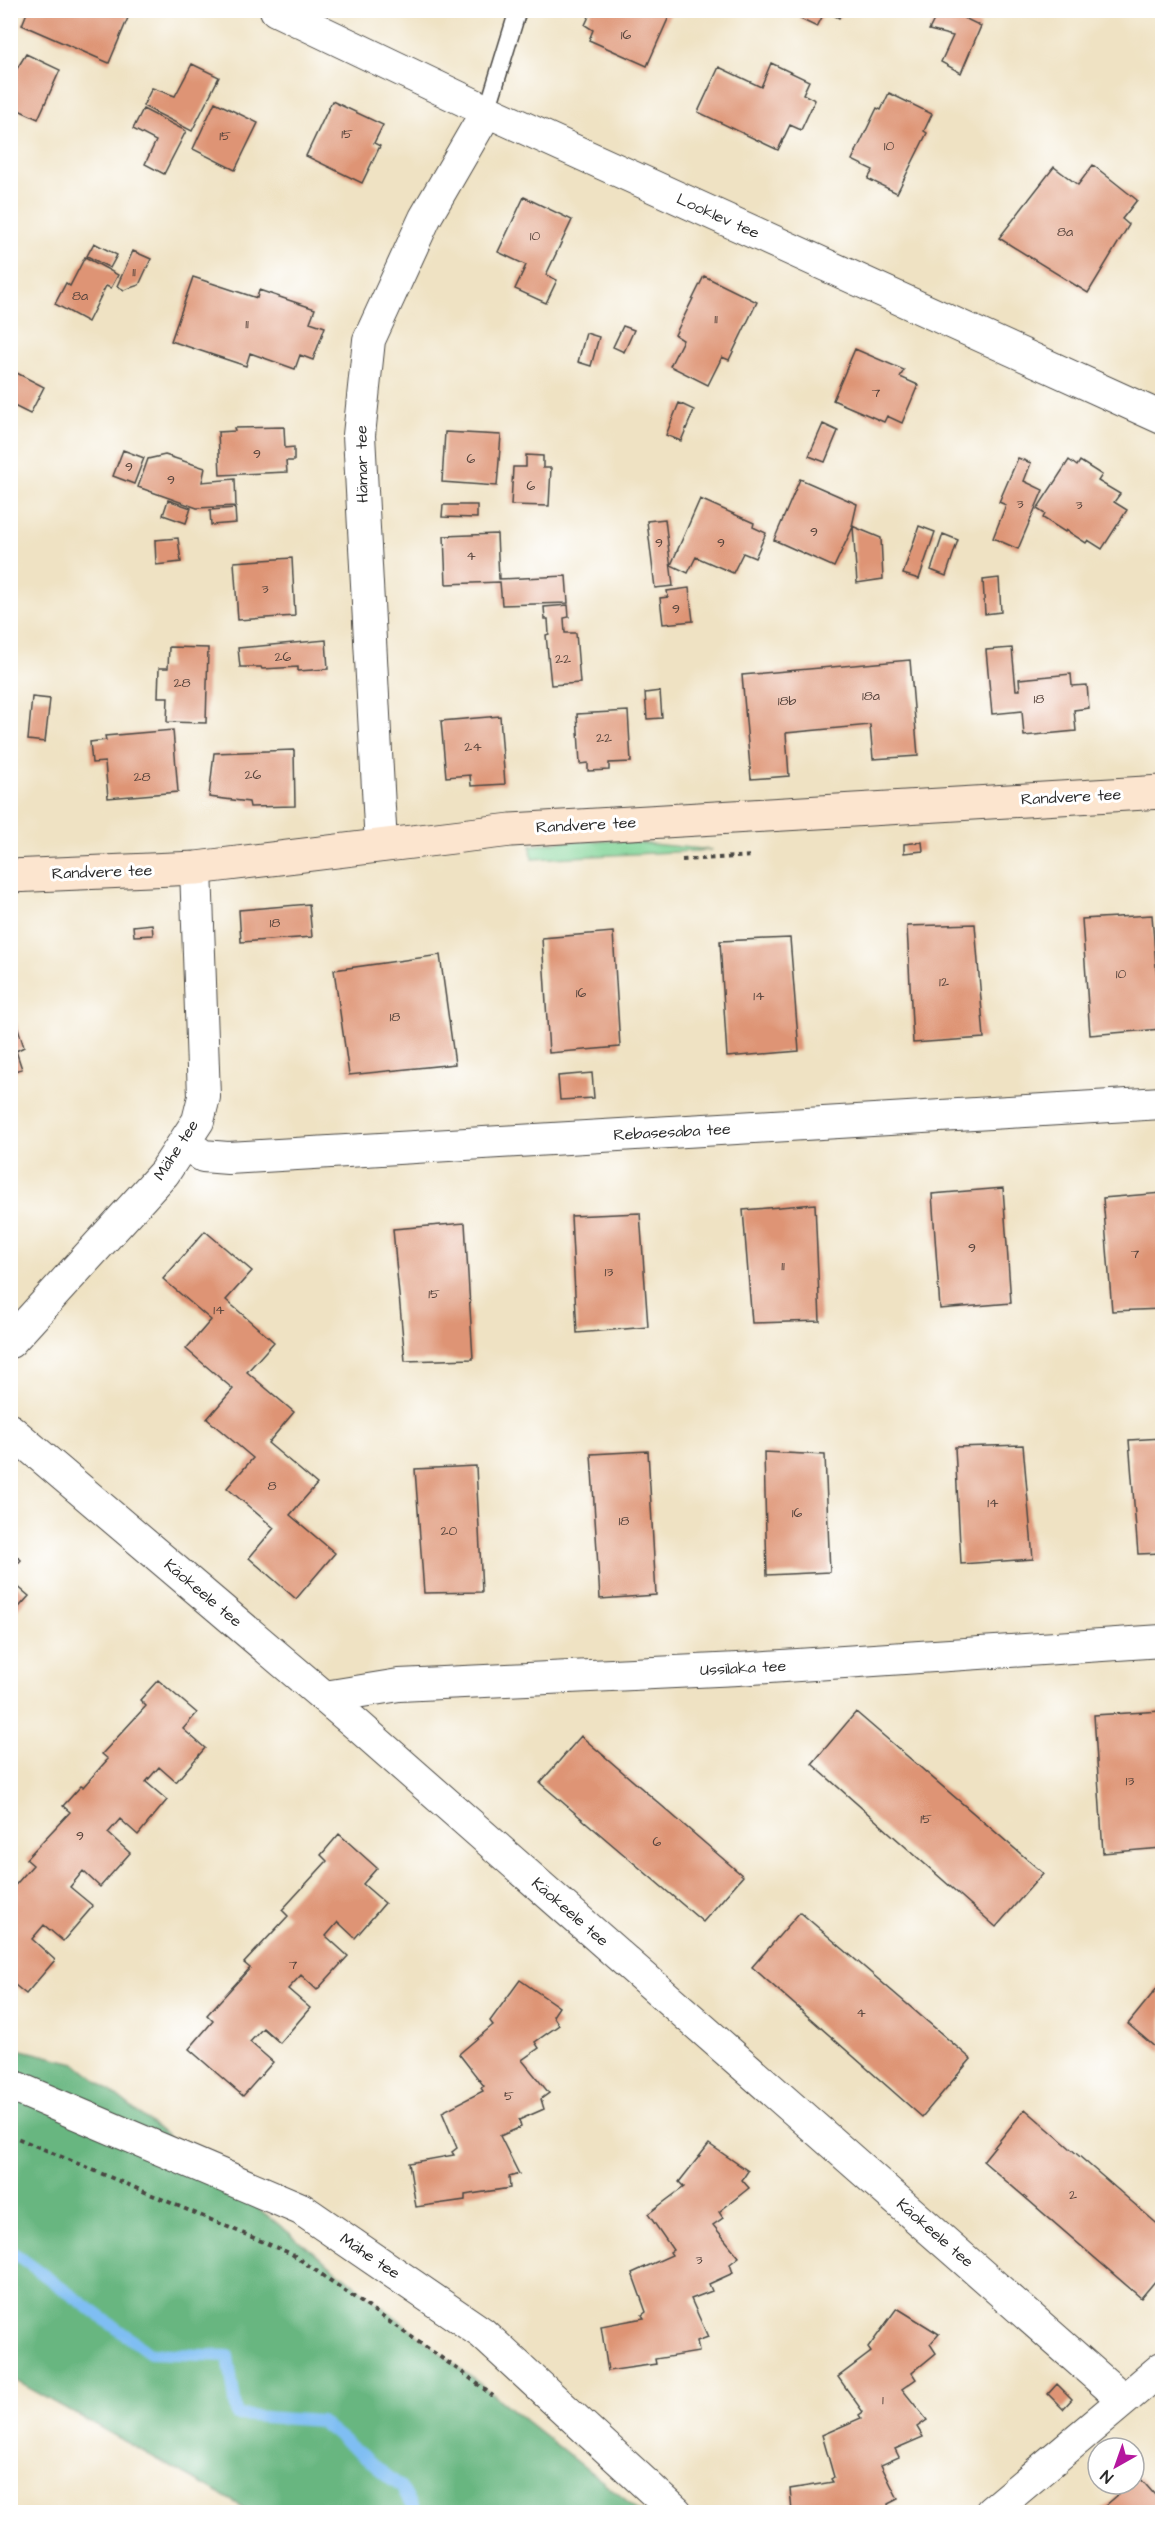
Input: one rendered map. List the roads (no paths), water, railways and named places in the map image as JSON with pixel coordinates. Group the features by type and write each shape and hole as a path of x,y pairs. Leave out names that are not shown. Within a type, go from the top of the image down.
{"main road":[{"name":"Randvere tee","path":"10,876 196,868 511,830 1162,792"}],"street":[{"name":"Looklev tee","path":"276,10 487,111 1162,418"},
{"name":"Hämar tee","path":"381,845 359,435 369,340 425,218 487,111"},
{"name":"Mähe tee","path":"10,1342 164,1173 198,1121 204,1097 196,868"},
{"name":"Rebasesaba tee","path":"185,1143 203,1156 228,1158 1162,1103"},
{"name":"Käokeele tee","path":"10,1430 325,1697 1124,2400"},
{"name":"Ussilaka tee","path":"325,1697 399,1686 738,1669 1162,1641"},
{"name":"Mähe tee","path":"10,2085 301,2209 482,2333 676,2512"},
{"path":"991,2512 1162,2368"}],"lane":[{"path":"487,111 518,10"}],"waterway":[{"path":"10,2250 150,2353 228,2356 237,2415 320,2421 401,2487 416,2512"}]}
